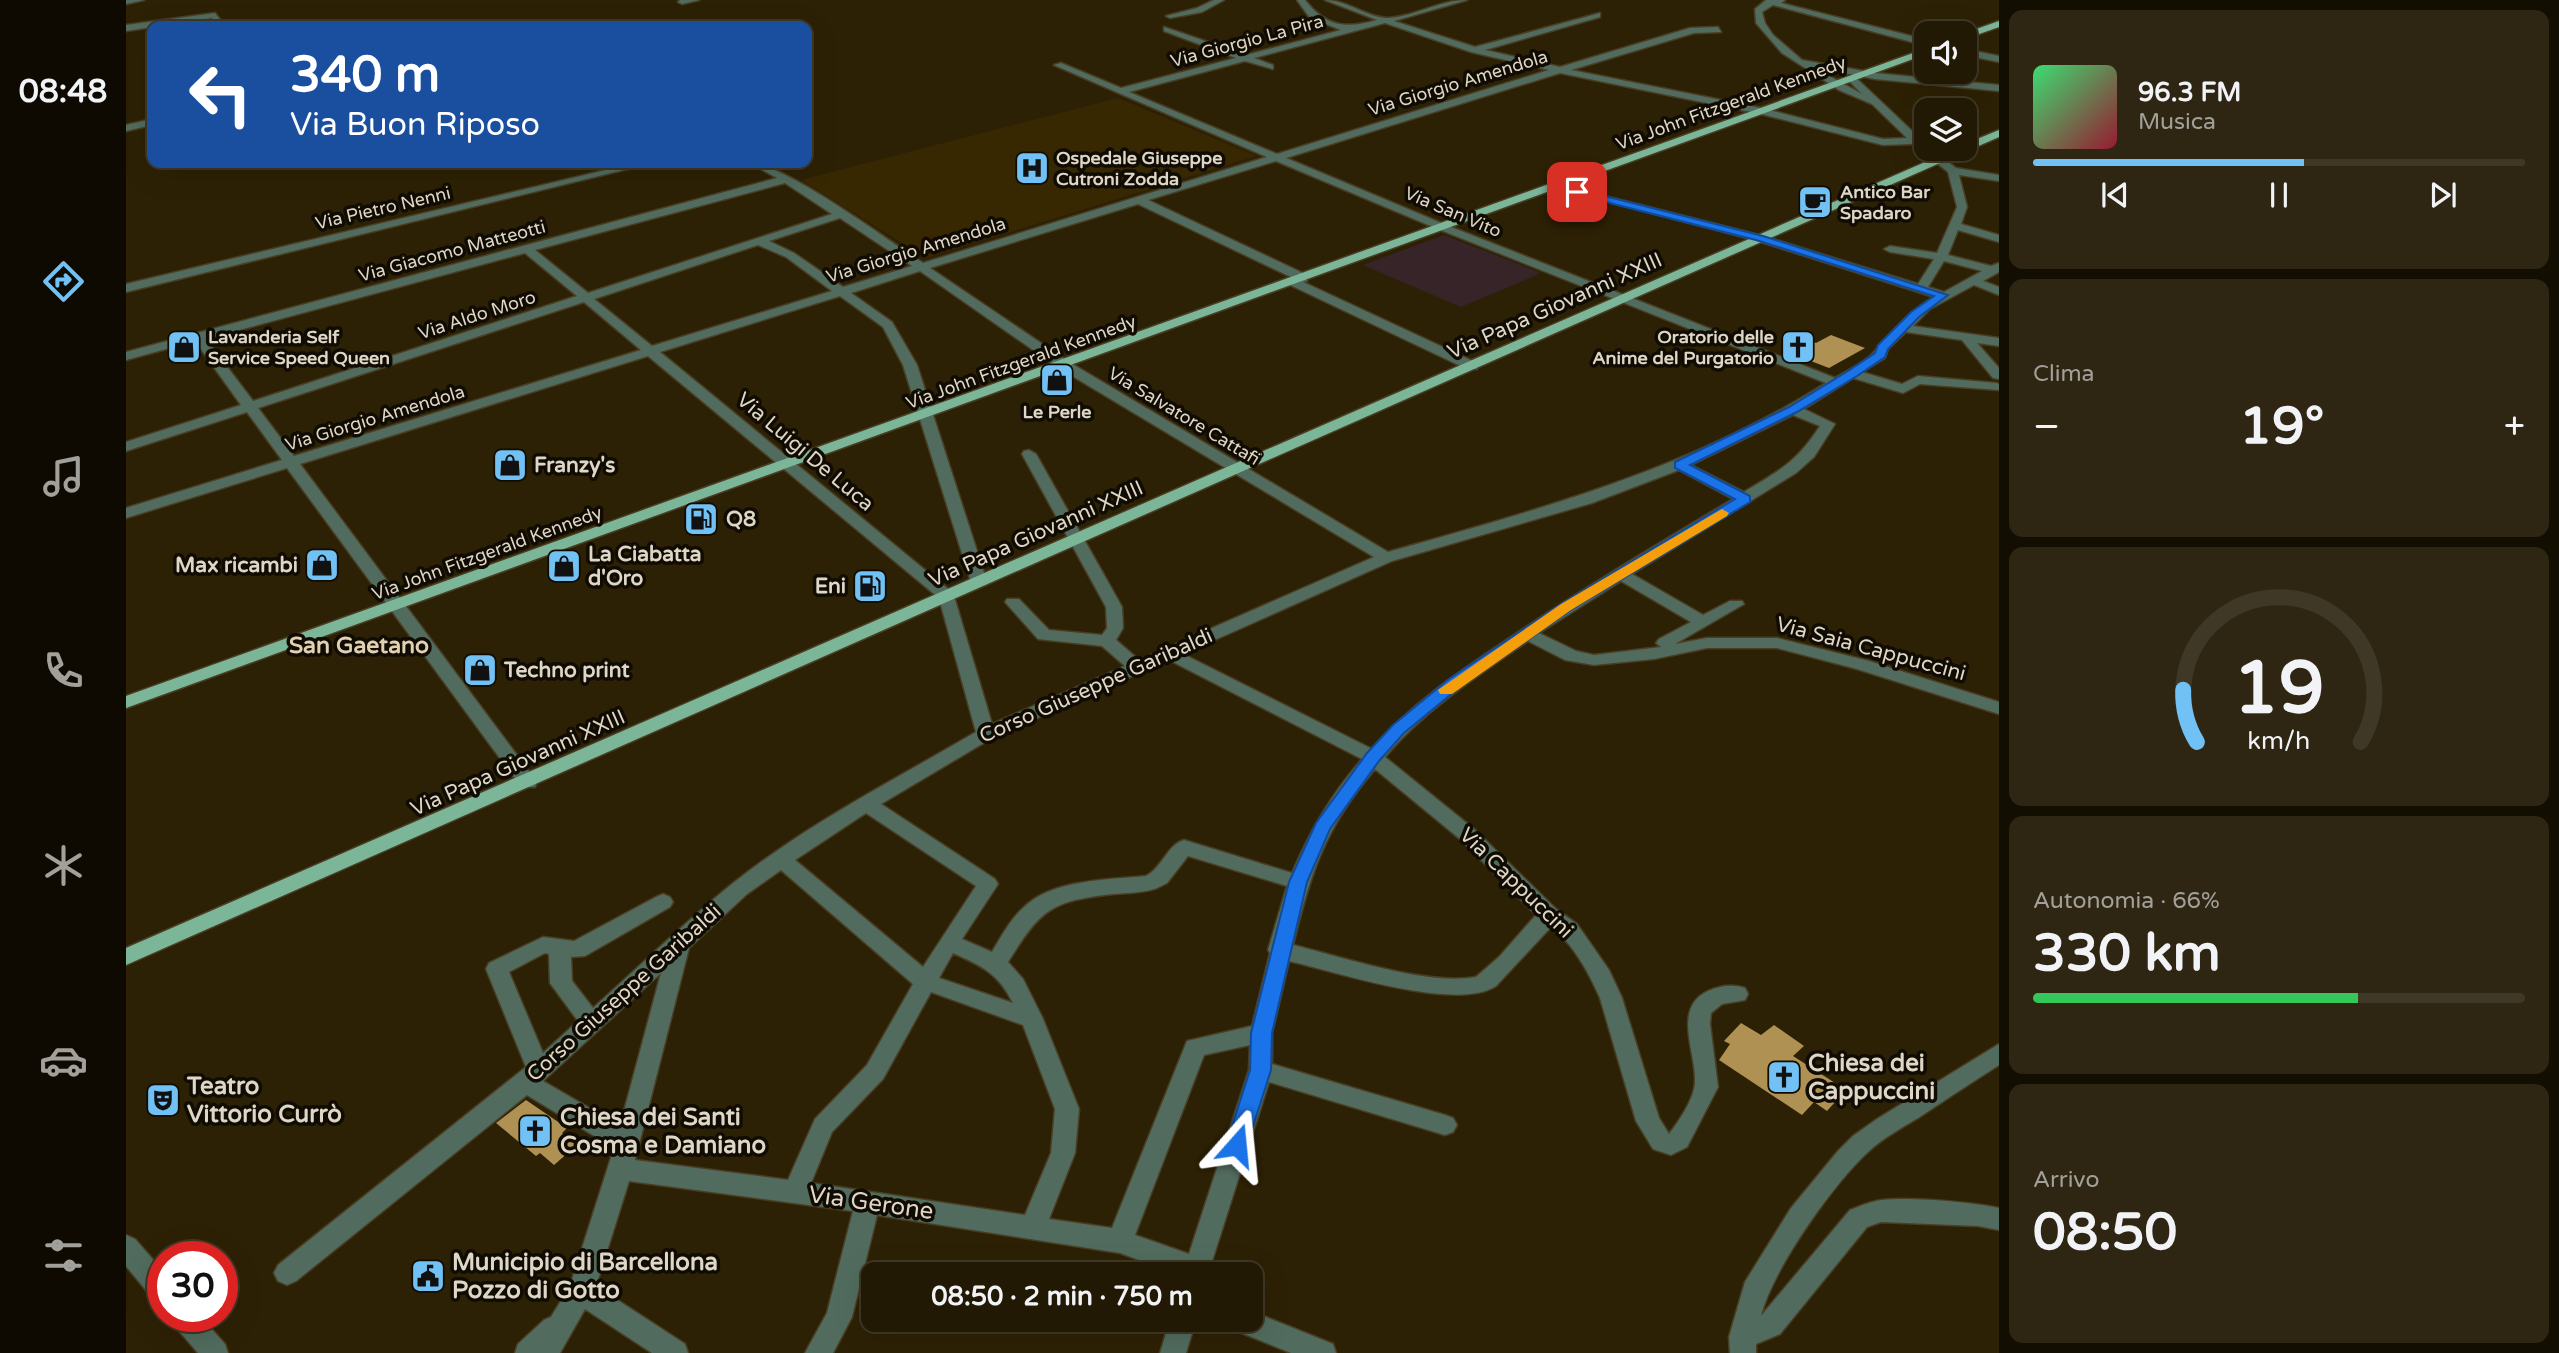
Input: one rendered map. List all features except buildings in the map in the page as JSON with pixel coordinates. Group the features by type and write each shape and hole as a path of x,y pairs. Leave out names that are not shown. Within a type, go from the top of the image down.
{"main road":[{"path":"1977,32 1999,24"},
{"name":"Via John Fitzgerald Kennedy","path":"126,702 924,416 1914,56"},
{"name":"Via Papa Giovanni XXIII","path":"1977,142 1999,133"},
{"name":"Via Papa Giovanni XXIII","path":"126,957 1937,161"}],"street":[{"path":"126,2 140,0"},
{"path":"682,2 695,0"},
{"path":"1170,16 1199,10 1220,0"},
{"path":"1301,0 1317,18 1349,30"},
{"path":"1329,0 1474,50 1761,111 1883,142 1914,141"},
{"name":"Via Giorgio La Pira","path":"1121,91 1463,0"},
{"path":"1877,103 1832,85 1801,62 1772,37 1758,18 1761,8 1770,1 1914,40"},
{"path":"174,21 215,15 218,21"},
{"path":"1474,50 1597,15"},
{"path":"126,28 147,25"},
{"path":"1167,29 1270,67"},
{"name":"Via Giorgio Amendola","path":"126,513 1558,70 1693,30 1718,30"},
{"path":"1977,55 1999,60"},
{"path":"1801,62 1858,76 1999,88"},
{"name":"Via San Vito","path":"1058,65 1442,227 1837,383"},
{"path":"1858,76 1877,103 1914,140"},
{"path":"126,128 147,123"},
{"path":"1940,161 1953,171 1999,178"},
{"name":"Via Pietro Nenni","path":"126,288 626,168"},
{"name":"Via Salvatore Cattafi","path":"765,168 787,179 921,267 1064,365 1386,558"},
{"path":"1921,288 1941,257 1962,207 1953,171"},
{"name":"Via Giacomo Matteotti","path":"126,356 787,179"},
{"path":"1553,186 1759,238 1942,295"},
{"path":"1139,200 1472,366"},
{"name":"Via Aldo Moro","path":"126,447 839,215"},
{"path":"1956,226 1999,239"},
{"path":"761,242 790,255 888,325 910,365 924,416 979,582"},
{"name":"Via Luigi De Luca","path":"527,249 947,596"},
{"path":"1890,249 1995,269"},
{"name":"Corso Giuseppe Garibaldi","path":"287,1273 532,1076 740,889 827,827 866,804 986,734 1386,558 1587,500 1680,465 1793,410 1837,383 1880,355 1882,348 1915,314 1942,295 1995,269"},
{"path":"1973,281 1999,291"},
{"path":"1902,328 1999,342"},
{"path":"198,337 528,782"},
{"path":"1967,339 1997,381"},
{"path":"1853,373 1903,389 1918,380 1997,381"},
{"path":"1199,1262 1261,1070 1261,1033 1279,950 1298,882 1322,827 1373,757 1399,729 1455,683 1566,607 1791,470 1809,454 1828,424 1793,410"},
{"path":"1029,454 1114,607 1115,628 1107,641"},
{"path":"1680,465 1745,499"},
{"path":"1621,574 1703,622"},
{"path":"947,596 986,734"},
{"path":"1013,602 1044,635 1107,641 1136,667"},
{"path":"1665,643 1736,604"},
{"name":"Via Saia Cappuccini","path":"1528,634 1572,656 1594,660 1654,654 1707,643 1777,643 1999,708"},
{"name":"Via Cappuccini","path":"1168,653 1373,757 1466,834 1549,915 1570,930 1601,976 1611,998 1648,1121 1661,1142 1671,1145 1679,1140 1707,1084 1698,1035 1702,1007 1712,999 1737,993"},
{"path":"795,1192 822,1126 875,1072 948,942 988,884 866,804"},
{"path":"996,963 1031,911 1049,900 1072,894 1150,883 1160,878 1184,847 1298,882"},
{"path":"781,859 926,982 1032,1018"},
{"path":"627,1143 532,1076 497,969 543,945 576,950 663,902"},
{"path":"1279,950 1429,984 1467,989 1487,981 1549,915"},
{"path":"948,942 996,963 1015,985 1032,1018 1068,1109 1063,1153 1033,1227"},
{"path":"545,1353 581,1291 621,1169 679,944"},
{"path":"560,948 561,983 592,1023"},
{"path":"1119,1241 1195,1048 1261,1033"},
{"path":"1742,1345 1754,1291 1779,1246 1847,1158 1861,1143 1885,1126 1999,1053"},
{"path":"1261,1070 1445,1125"},
{"name":"Via Gerone","path":"621,1169 867,1202 1119,1241 1173,1262"},
{"path":"818,1353 839,1317 867,1202"},
{"path":"1742,1345 1772,1325 1859,1218 1881,1211 1978,1215 1999,1219"},
{"path":"126,1247 147,1273"},
{"path":"581,1291 675,1353"},
{"path":"528,1353 565,1317"},
{"path":"1263,1329 1323,1353"},
{"path":"197,1332 215,1353"},
{"path":"1173,1353 1179,1332"}],"shaded area":[{"name":"Ospedale Giuseppe Cutroni Zodda","path":"1118,98 1256,156 926,258 801,180"},
{"path":"1444,235 1541,273 1461,307 1363,265"}],"slow traffic":[{"path":"1446,690 1566,607 1722,513"}],"place":[{"name":"Ospedale Giuseppe Cutroni Zodda","path":"1032,168"},
{"name":"Antico Bar Spadaro","path":"1815,202"},
{"name":"Lavanderia Self Service Speed Queen","path":"184,347"},
{"name":"Oratorio delle Anime del Purgatorio","path":"1798,347"},
{"name":"Le Perle","path":"1057,380"},
{"name":"Franzy's","path":"510,465"},
{"name":"Q8","path":"701,519"},
{"name":"Max ricambi","path":"322,565"},
{"name":"La Ciabatta d'Oro","path":"564,566"},
{"name":"Eni","path":"870,586"},
{"name":"Techno print","path":"480,670"},
{"name":"Chiesa dei Cappuccini","path":"1784,1077"},
{"name":"Teatro Vittorio Currò","path":"163,1100"},
{"name":"Chiesa dei Santi Cosma e Damiano","path":"535,1131"},
{"name":"Municipio di Barcellona Pozzo di Gotto","path":"428,1276"}],"district":[{"name":"San Gaetano","path":"359,646"}],"route":[{"path":"1237,1145 1261,1070 1261,1033 1279,950 1298,882 1322,827 1373,757 1399,729 1455,683 1566,607 1745,499 1680,465 1793,410 1853,373 1880,355 1882,348 1915,314 1942,295 1759,238 1577,192"}]}
